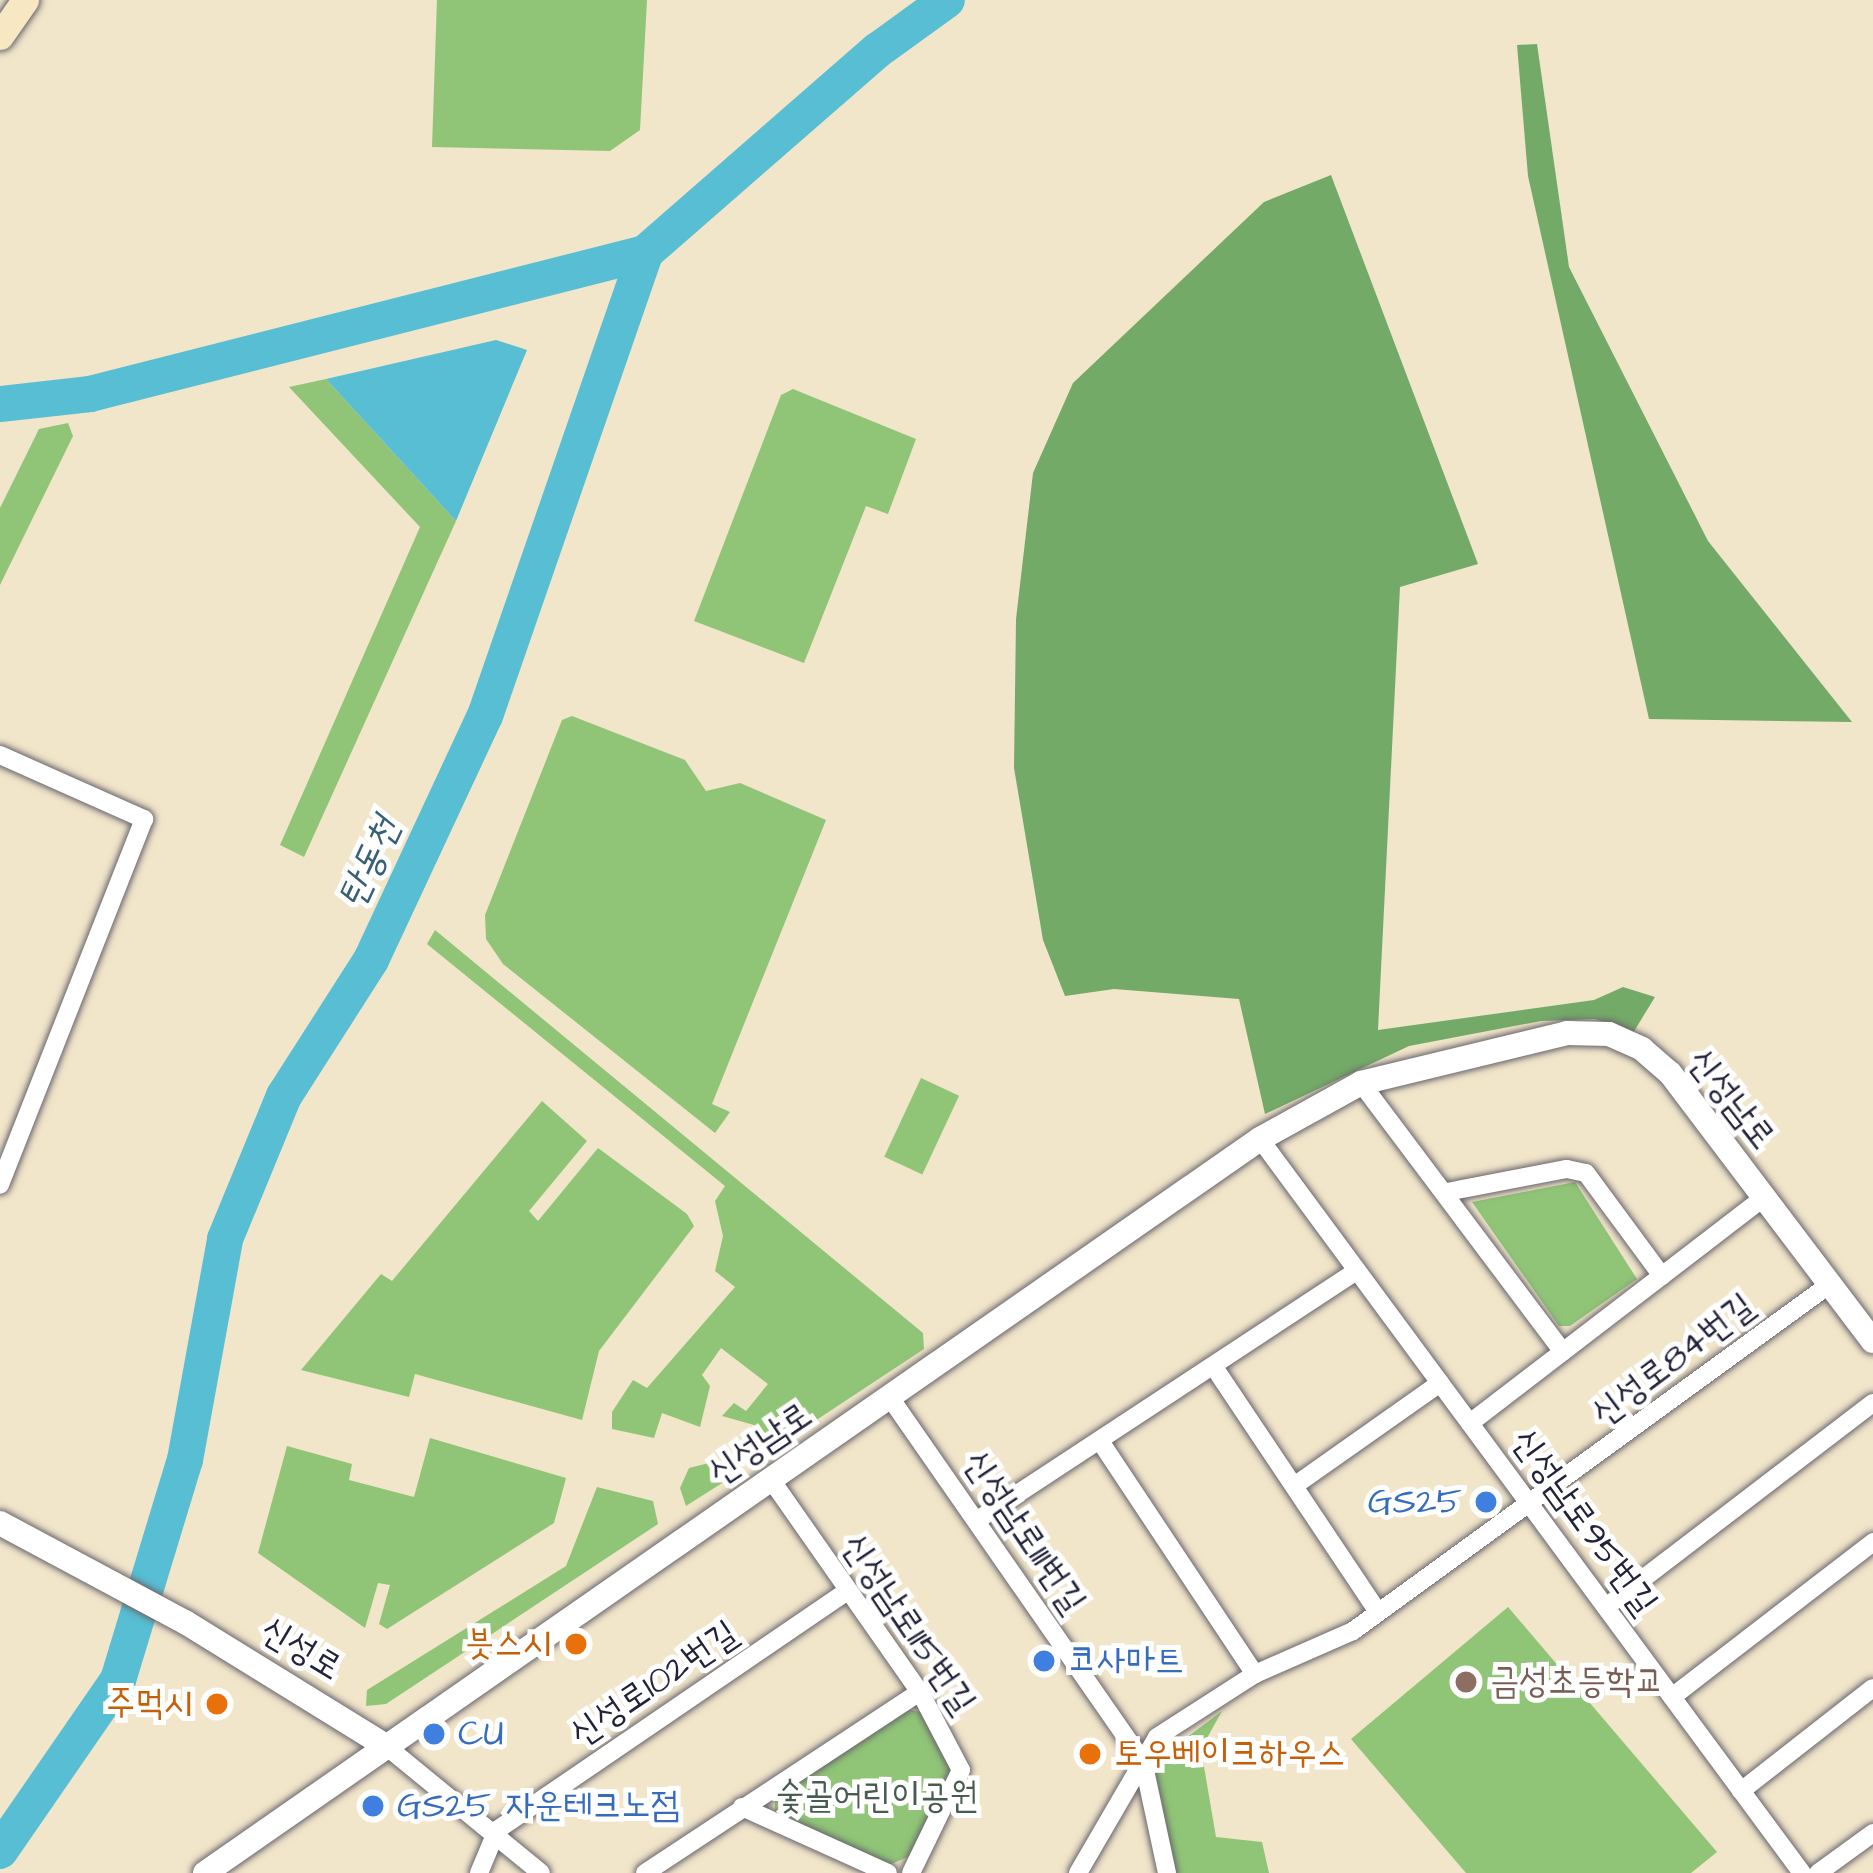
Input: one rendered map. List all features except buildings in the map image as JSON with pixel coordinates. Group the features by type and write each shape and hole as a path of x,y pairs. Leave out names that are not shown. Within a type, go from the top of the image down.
{"main road":[{"path":"0,36 25,0"}],"street":[{"path":"0,755 144,819 0,1185"},
{"name":"신성남로","path":"205,1873 1260,1138 1360,1083 1568,1033 1609,1034 1670,1072 1873,1341"},
{"path":"1360,1083 1447,1192 1563,1352"},
{"name":"신성남로95번길","path":"1260,1138 1802,1873"},
{"path":"1447,1192 1567,1169 1586,1173 1662,1276"},
{"name":"신성남로","path":"1470,1423 1762,1199"},
{"path":"979,1519 1357,1271"},
{"name":"신성로84번길","path":"1078,1873 1157,1737 1255,1674 1332,1643 1532,1507 1830,1284"},
{"path":"1214,1367 1378,1612"},
{"path":"1294,1486 1440,1383"},
{"name":"신성남로111번길","path":"891,1399 979,1519 1143,1761"},
{"path":"1606,1607 1873,1403"},
{"path":"1100,1441 1255,1674"},
{"name":"신성남로115번길","path":"772,1481 920,1692 962,1770 910,1873"},
{"name":"신성로","path":"0,1523 185,1622 386,1746 497,1830 541,1873"},
{"path":"1672,1697 1873,1542"},
{"name":"신성로102번길","path":"497,1830 848,1591"},
{"path":"1741,1791 1873,1688"},
{"path":"645,1873 920,1692"},
{"path":"1143,1761 1167,1873"},
{"path":"742,1807 888,1873"},
{"path":"479,1873 497,1830"},
{"path":"1817,1873 1873,1833"}],"green space":[{"path":"437,0 647,0 640,130 610,151 432,147"},
{"path":"1537,44 1569,267 1708,541 1852,722 1649,719 1528,176 1517,45"},
{"path":"1331,175 1478,564 1400,587 1378,1030 1594,1000 1623,987 1655,997 1633,1033 1595,1019 1541,1021 1409,1046 1265,1114 1239,999 1114,989 1065,996 1043,940 1014,768 1016,619 1033,473 1073,383 1264,202"},
{"path":"326,379 456,521 304,857 280,845 420,527 289,387"},
{"path":"793,389 916,439 888,514 866,506 804,663 694,621 781,395"},
{"path":"68,423 73,436 0,585 0,508 39,429"},
{"path":"572,716 685,760 706,791 740,783 826,820 712,1104 730,1112 715,1133 503,964 486,939 485,915 562,720"},
{"path":"435,930 923,1333 924,1349 777,1446 754,1425 722,1416 734,1403 746,1411 768,1384 721,1348 702,1375 710,1386 700,1427 662,1413 654,1438 612,1429 612,1412 633,1380 647,1388 735,1287 715,1271 723,1236 715,1201 725,1186 427,944"},
{"path":"921,1078 959,1096 922,1175 884,1157"},
{"path":"542,1101 587,1141 529,1211 538,1221 598,1148 687,1214 694,1226 599,1351 582,1420 415,1374 409,1397 301,1370 381,1274 392,1281"},
{"path":"1575,1182 1637,1279 1570,1326 1559,1326 1472,1202"},
{"path":"430,1438 566,1478 554,1523 387,1629 379,1624 390,1585 378,1583 365,1628 258,1553 287,1446 352,1464 349,1480 414,1497"},
{"path":"725,1459 741,1471 686,1506 680,1488 689,1468"},
{"path":"597,1487 653,1501 658,1524 386,1704 366,1706 367,1690 566,1566"},
{"path":"1508,1607 1717,1852 1691,1873 1466,1873 1351,1739"},
{"name":"숯골어린이공원","path":"906,1709 921,1712 952,1770 910,1856 889,1865 775,1814 775,1796"},
{"path":"1222,1711 1201,1749 1216,1837 1262,1842 1269,1873 1176,1873 1153,1763"}],"water":[{"path":"496,340 527,350 456,521 326,379"}],"waterway":[{"name":"탄동천","path":"0,1851 118,1680 185,1460 225,1239 284,1096 371,960 485,716 645,253 878,50 947,0"},
{"path":"0,404 90,394 645,253"}],"place":[{"name":"GS25","path":"1486,1502"},
{"name":"븟스시","path":"576,1644"},
{"name":"코사마트","path":"1044,1661"},
{"name":"금성초등학교","path":"1466,1682"},
{"name":"주먹시","path":"217,1704"},
{"name":"CU","path":"434,1734"},
{"name":"토우베이크하우스","path":"1090,1754"},
{"name":"GS25 자운테크노점","path":"373,1806"}]}
